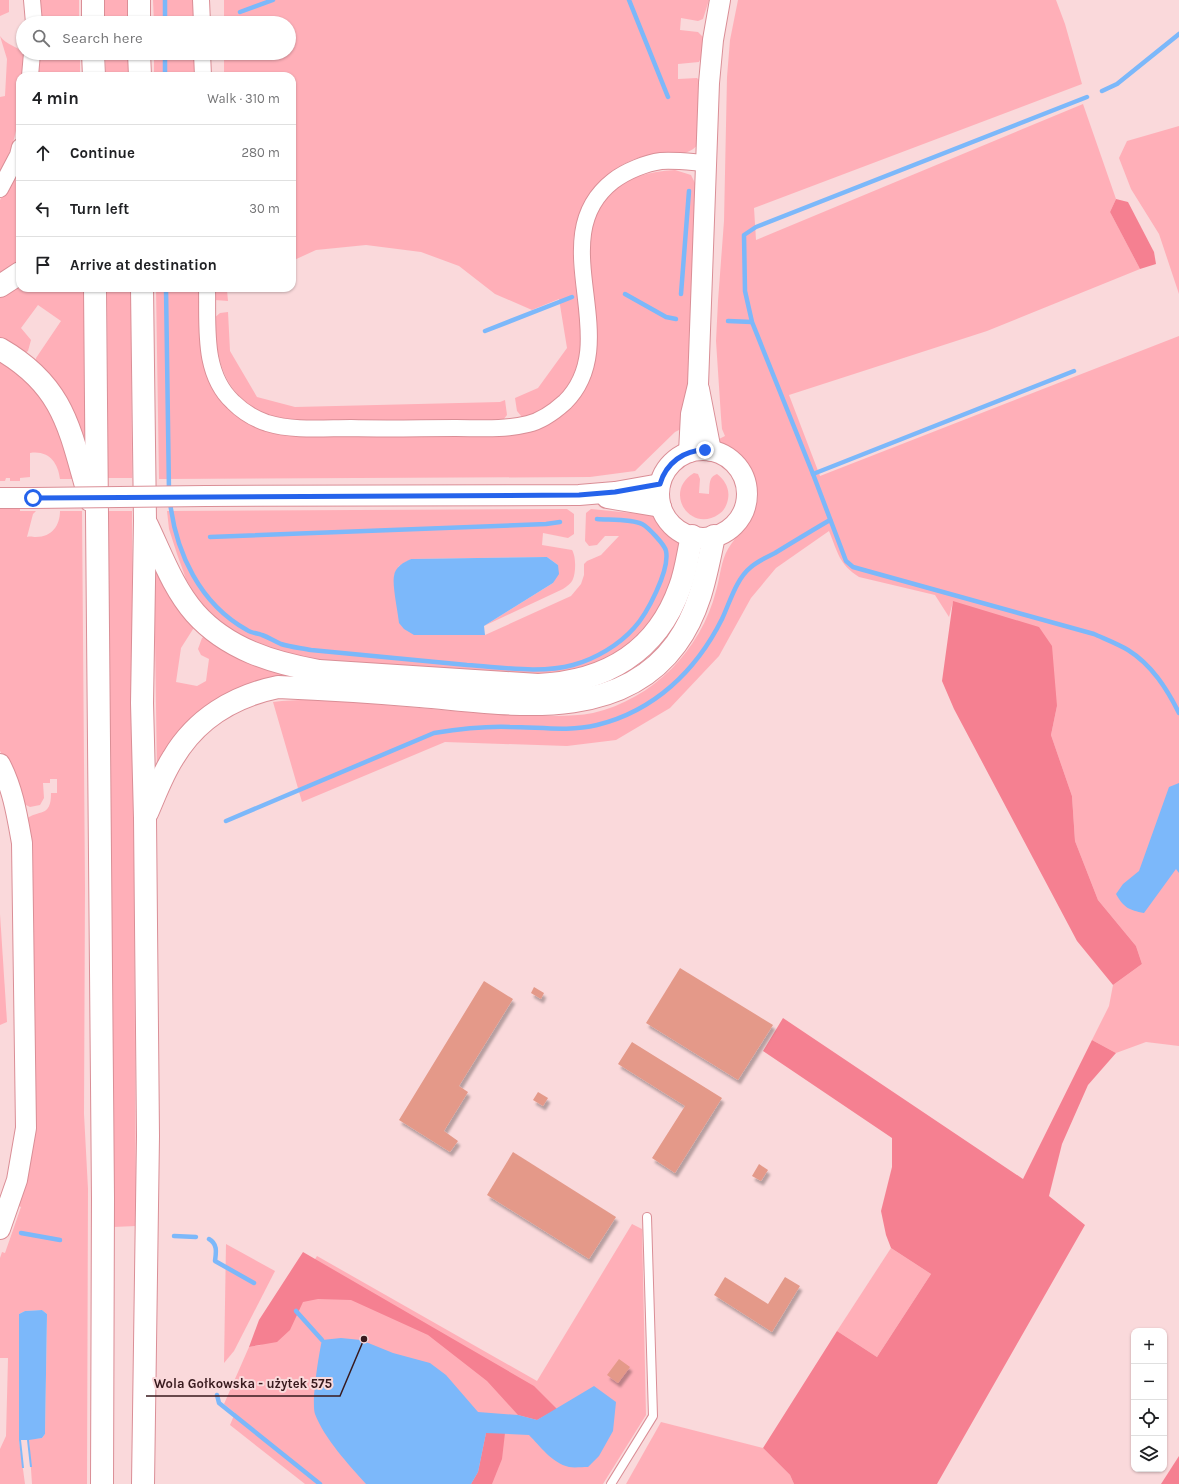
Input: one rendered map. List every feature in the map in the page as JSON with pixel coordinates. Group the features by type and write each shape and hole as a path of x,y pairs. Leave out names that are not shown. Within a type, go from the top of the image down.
{"highway":[{"path":"93,0 93,16"},
{"path":"139,0 139,16"},
{"path":"93,60 94,72"},
{"path":"140,60 140,72"},
{"path":"0,286 16,276"},
{"path":"95,292 103,1198 102,1484"},
{"path":"142,292 145,520 142,703 145,818 148,1136 143,1484"},
{"path":"0,349 23,364 38,377 49,389 66,419 97,527"},
{"path":"145,520 177,586 195,613 226,639 264,658 284,665 319,671 538,685 560,684 584,679 607,670 626,660 651,638 668,615 680,588 692,536"},
{"path":"145,818 172,759 198,724 222,707 260,691 278,687 546,705 595,697 625,685 645,674 663,659 688,626 704,587 714,536"}],"street":[{"path":"32,0 33,16"},
{"path":"201,0 202,16"},
{"path":"689,452 691,414 698,385 709,83 713,40 720,0"},
{"path":"30,72 31,60"},
{"path":"202,60 203,72"},
{"path":"0,189 16,159"},
{"path":"207,292 208,348 210,363 214,374 232,401 243,410 266,423 296,428 379,429 490,428 530,424 545,417 566,401 581,379 585,368 589,343 582,269 582,246 587,216 600,192 618,177 647,165 662,161 706,163"},
{"path":"698,385 712,451"},
{"path":"712,451 733,462 742,475 746,490 745,506 738,520 727,530 714,536 692,536 673,526 661,507 659,493 660,484 669,466 681,456 689,452 712,451"},
{"path":"0,498 579,495 615,492 660,484"},
{"path":"579,495 661,507"},
{"path":"0,764 9,781 16,803 22,843 26,1128 17,1180 0,1229"}],"lane":[{"path":"611,1484 653,1416 647,1217"}],"shaded area":[{"path":"0,0 9,0 9,12 0,16"},
{"path":"37,0 79,0 79,16 37,16"},
{"path":"105,0 129,0 129,16 105,16"},
{"path":"153,0 195,0 195,16 154,16"},
{"path":"224,0 709,0 703,19 698,21 681,18 680,30 698,32 703,37 701,58 699,62 678,64 678,79 697,78 700,81 699,143 694,148 683,153 651,155 628,162 617,168 598,184 590,194 579,215 574,237 573,260 581,330 580,353 574,374 561,394 553,402 538,412 522,417 517,411 515,398 538,388 567,348 559,299 532,310 495,294 459,266 421,252 366,245 316,250 296,259 296,72 224,72 224,60 296,60 296,16 224,16"},
{"path":"738,0 1056,0 1065,24 1082,84 754,208 756,240 1083,104 1116,199 1110,212 1140,269 987,331 789,395 820,476 1179,336 1179,1046 1146,1042 1116,1053 1092,1040 1109,1006 1113,985 1142,964 1136,946 1098,900 1075,841 1072,796 1051,735 1057,706 953,602 949,617 935,595 859,577 843,563 829,531 776,568 751,598 719,656 670,708 616,740 567,746 445,742 302,802 273,702 298,700 337,701 467,712 539,716 567,716 593,713 615,706 654,684 671,669 686,652 699,633 709,613 726,553 754,513 758,496 754,479 750,472 740,460 725,449 719,439 725,436 722,429 716,341 724,221 727,77 730,40"},
{"path":"0,36 2,39 16,48 16,60 24,60 23,72 16,72 15,137 0,172 0,97 5,96 7,59"},
{"path":"37,60 80,60 80,72 37,72"},
{"path":"105,60 129,60 130,72 106,72"},
{"path":"154,60 196,60 196,72 154,72"},
{"path":"1179,126 1179,294 1159,234 1131,189 1119,158 1127,141"},
{"path":"675,170 691,175 697,187 688,408 681,429 675,432 635,471 590,477 159,479 156,292 200,292 201,352 208,378 244,420 502,436 523,432 541,426 558,417 571,406 582,392 590,376 595,357 597,335 596,315 589,264 591,234 595,218 603,203 612,192 639,176"},
{"path":"16,173 16,264 0,276 0,200"},
{"path":"1116,199 1128,202 1154,252 1156,264 1140,269 1110,212"},
{"path":"16,283 16,292 85,292 86,431 84,439 35,364 36,358 61,321 38,305 21,328 31,340 28,351 25,353 0,341 0,293"},
{"path":"107,292 131,292 132,478 108,478"},
{"path":"212,292 227,292 228,301 215,300 212,297"},
{"path":"228,312 230,351 257,397 295,407 500,402 505,400 507,415 503,420 473,422 384,423 299,421 264,414 251,406 236,393 225,374 221,363 213,319 220,313"},
{"path":"0,358 42,393 78,479 60,479 57,467 51,458 42,453 30,453 30,477 20,478 20,481 10,481 10,478 6,478 5,481 0,481"},
{"path":"694,473 698,474 700,479 699,493 709,494 712,477 717,474 725,482 728,488 728,499 725,508 719,514 709,519 699,519 690,515 680,500 680,490 685,481"},
{"path":"0,507 20,507 20,511 36,511 33,514 27,537 42,536 51,532 57,525 60,511 82,511 85,888 84,1114 88,1189 87,1484 32,1484 29,1439 42,1438 45,1434 47,1314 42,1310 25,1311 19,1314 19,1440 25,1484 0,1484 0,1449 6,1436 8,1358 0,1358 0,1258 2,1252 5,1253 21,1207 17,1205 25,820 30,816 46,810 49,806 51,793 57,793 57,779 50,779 50,783 43,783 44,798 40,805 30,807 22,803 7,763 0,751"},
{"path":"567,509 574,514 574,534 568,538 543,533 542,545 572,550 575,560 575,568 573,579 569,585 484,626 553,583 558,565 547,557 411,559 399,566 394,576 485,635 571,596 581,584 584,575 584,564 587,561 601,555 619,536 605,536 597,545 589,546 585,541 586,513 591,509 652,515 657,518 680,545 682,556 662,612 608,664 541,678 286,657 238,635 216,618 199,601 186,579 177,554 169,529 167,511"},
{"path":"108,511 132,511 136,1226 113,1227"},
{"path":"154,568 164,587 195,626 181,648 176,682 197,686 206,681 209,659 201,655 198,649 202,638 205,636 244,660 268,670 313,678 266,683 157,775"},
{"path":"953,601 1039,627 1052,646 1057,706 1051,735 1072,796 1075,841 1098,900 1136,946 1142,964 1113,985 1077,941 954,709 942,681"},
{"path":"0,914 7,1022 0,1025"},
{"path":"783,1018 1023,1179 1092,1040 1116,1053 1088,1085 1062,1144 1049,1196 1085,1225 937,1484 794,1484 790,1475 763,1448 837,1331 877,1357 931,1274 891,1248 886,1235 881,1211 892,1167 892,1138 763,1051"},
{"path":"632,1224 642,1229 646,1415 603,1484 305,1484 230,1425 235,1413 224,1404 249,1347 261,1345 317,1256 537,1381"},
{"path":"226,1244 275,1271 234,1351 224,1363"},
{"path":"891,1248 931,1274 877,1357 837,1331"},
{"path":"303,1252 534,1386 557,1409 537,1420 518,1415 487,1381 428,1335 351,1300 318,1299 303,1302 290,1330 277,1342 249,1347 259,1320"},
{"path":"661,1422 763,1448 790,1475 794,1484 626,1484"},
{"path":"486,1433 505,1433 502,1459 492,1484 471,1484 478,1472"},
{"path":"1179,1456 1179,1484 1161,1484"}],"water":[{"path":"547,557 558,565 559,574 553,583 484,626 485,635 414,635 404,629 399,623 394,592 394,576 398,567 411,559"},
{"path":"1179,783 1179,873 1176,869 1144,913 1134,911 1127,908 1116,894 1123,884 1139,871 1169,787"},
{"path":"42,1310 47,1314 45,1434 42,1438 29,1440 32,1467 30,1467 27,1440 21,1440 24,1468 22,1468 19,1440 19,1314 25,1311"},
{"path":"341,1338 361,1340 393,1353 430,1363 446,1375 478,1412 518,1415 537,1420 594,1386 616,1402 613,1431 599,1456 588,1467 569,1467 557,1462 529,1435 486,1433 478,1472 471,1484 366,1484 331,1442 315,1414 314,1400 317,1366 322,1340"}],"building":[{"path":"680,968 773,1025 738,1080 646,1023"},
{"path":"484,981 513,999 459,1086 468,1092 444,1131 458,1141 450,1152 399,1120"},
{"path":"534,987 544,993 541,999 531,993"},
{"path":"632,1042 722,1098 675,1173 652,1158 685,1106 618,1064"},
{"path":"538,1092 548,1098 543,1106 533,1100"},
{"path":"513,1152 616,1217 589,1259 487,1195"},
{"path":"759,1164 768,1170 761,1181 752,1176"},
{"path":"725,1277 768,1304 785,1277 800,1286 772,1332 714,1295"},
{"path":"619,1359 630,1367 618,1383 607,1375"}],"waterway":[{"path":"165,0 165,16"},
{"path":"240,12 273,0"},
{"path":"629,0 668,97"},
{"path":"1102,91 1117,84 1179,34"},
{"path":"165,60 165,72"},
{"path":"1087,97 756,227 744,235 745,291 752,322 846,561 853,567 1094,634 1116,644 1137,656 1152,670 1164,686 1179,713"},
{"path":"681,294 689,191"},
{"path":"166,292 169,492"},
{"path":"625,294 666,317 676,319"},
{"path":"485,331 572,297"},
{"path":"728,321 752,322"},
{"path":"813,474 1074,371"},
{"path":"170,502 178,540 193,575 204,592 216,606 230,619 249,631 281,644 311,650 520,669 560,668 590,659 606,651 614,646 634,628 651,602 665,569 665,548 652,532 638,522 597,519"},
{"path":"226,821 434,733 491,727 564,729 586,727 618,719 637,710 655,699 671,686 700,656 722,619 737,584 751,567 830,520"},
{"path":"210,537 546,524 560,522"},
{"path":"21,1233 60,1240"},
{"path":"174,1236 196,1237"},
{"path":"209,1239 215,1246 215,1261 254,1283"},
{"path":"296,1311 322,1340"},
{"path":"217,1395 219,1403 320,1484"}],"place":[{"name":"Wola Gołkowska - użytek 575","path":"364,1339"}],"route":[{"path":"33,498 579,495 615,492 660,484 665,471 675,460 689,452 705,450"}]}
